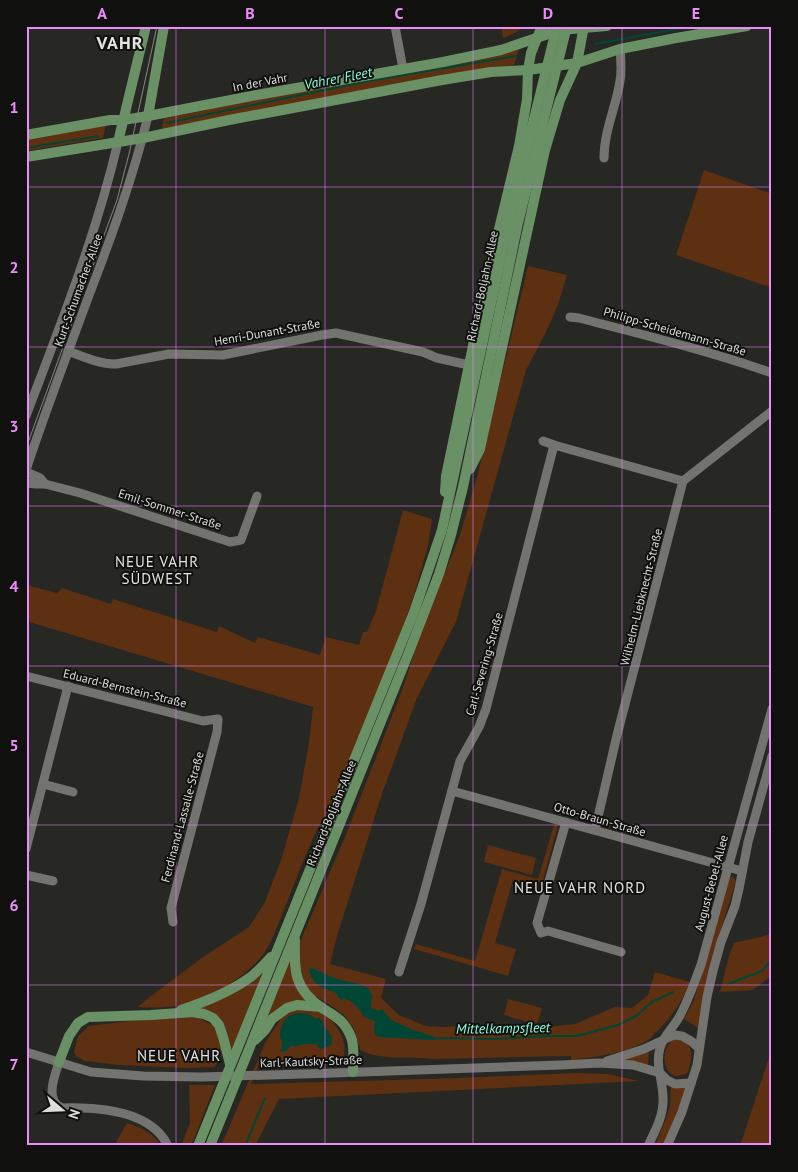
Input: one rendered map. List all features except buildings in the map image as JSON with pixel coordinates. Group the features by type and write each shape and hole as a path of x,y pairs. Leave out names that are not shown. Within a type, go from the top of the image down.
{"main road":[{"path":"118,142 146,26"},
{"path":"148,116 164,26"},
{"name":"Richard-Boljahn-Allee","path":"442,530 446,476 486,283 519,146 527,99 528,70 531,53 542,26"},
{"path":"556,47 557,26"},
{"path":"556,47 567,26"},
{"name":"In der Vahr","path":"26,135 110,120 148,116 443,62 501,50 560,30 607,26"},
{"path":"26,157 176,132 229,120 442,80 491,72 577,64 620,49 689,31 747,26"},
{"name":"Richard-Boljahn-Allee","path":"462,487 480,448 545,150 560,100 577,64 584,27"},
{"name":"Richard-Boljahn-Allee","path":"198,1146 414,612 442,530 556,47"},
{"name":"Richard-Boljahn-Allee","path":"210,1146 439,574 451,535 462,487 514,222"},
{"path":"295,934 294,966 297,979 301,988 321,1007 342,1021 352,1039 354,1072"},
{"path":"172,1013 225,992 258,971 276,953"},
{"path":"249,1047 265,1030 272,1019 287,1008 297,1005 321,1007"},
{"path":"59,1062 69,1036 78,1023 88,1016 193,1012 214,1018 219,1025 230,1065"}],"street":[{"path":"395,26 403,69"},
{"path":"604,158 604,144 620,80 620,49"},
{"name":"Kurt-Schumacher-Allee","path":"26,471 68,351 121,210 148,116"},
{"name":"Kurt-Schumacher-Allee","path":"26,416 86,253 105,195 118,142"},
{"name":"Philipp-Scheidemann-Straße","path":"570,318 579,318 657,338 772,373"},
{"name":"Henri-Dunant-Straße","path":"68,351 97,362 116,364 169,354 223,355 322,335 336,334 423,352 438,358 469,365"},
{"path":"543,441 683,480 772,410"},
{"name":"Carl-Severing-Straße","path":"399,972 421,904 460,761 479,727 486,709 554,445"},
{"name":"Emil-Sommer-Straße","path":"26,471 40,478 45,484"},
{"name":"Wilhelm-Liebknecht-Straße","path":"595,830 617,735 683,480"},
{"name":"Emil-Sommer-Straße","path":"26,482 45,484 100,499 230,542 241,540 256,496"},
{"name":"Eduard-Bernstein-Straße","path":"26,676 203,721 218,719"},
{"path":"26,849 68,686"},
{"name":"August-Bebel-Allee","path":"660,1073 657,1058 663,1039 678,1019 701,965 772,709"},
{"name":"Ferdinand-Lassalle-Straße","path":"173,922 172,908 216,738 218,719"},
{"name":"August-Bebel-Allee","path":"691,1083 713,971 721,942 735,906 748,842 772,756"},
{"path":"43,784 73,792"},
{"name":"Otto-Braun-Straße","path":"452,791 742,871"},
{"path":"566,822 537,923 541,933 548,931 621,952"},
{"path":"26,875 53,882"},
{"name":"Karl-Kautsky-Straße","path":"599,1062 644,1049 674,1035 682,1036 699,1048"},
{"name":"Karl-Kautsky-Straße","path":"26,1052 91,1072 143,1076 261,1075 552,1066 599,1062 633,1065 660,1073 667,1080 675,1084 691,1083"},
{"path":"59,1062 52,1093 53,1101 57,1106 62,1108 101,1109 128,1116 152,1126 164,1137 168,1146"},
{"path":"648,1146 663,1110 664,1097 660,1073"},
{"path":"667,1146 682,1112 691,1083"}],"shaded area":[{"path":"501,26 526,26 503,38"},
{"path":"519,49 514,65 462,73 161,131 164,118 203,111 224,104"},
{"path":"106,125 103,138 26,151 26,139"},
{"path":"704,170 772,194 772,288 676,255"},
{"path":"528,266 567,275 558,305 526,370 456,622 417,698 382,794 330,964 386,979 381,998 399,1015 426,1026 441,1027 493,1025 527,1029 575,1024 615,1007 632,1008 648,995 655,972 690,982 676,1010 651,1037 635,1047 617,1052 571,1060 571,1056 433,1059 377,1056 360,1050 354,1029 344,1015 313,995 304,985 297,968 299,944 345,837 404,685 418,640 460,535 477,477"},
{"path":"403,510 432,519 428,546 412,602 332,804 311,843 269,946 257,962 246,972 223,988 202,999 172,1007 138,1007 203,957 249,927 265,902 282,857 299,798 309,743 313,707 26,621 26,585 57,593 62,588 111,604 113,599 217,632 219,626 255,643 258,637 320,655 326,637 359,645 363,632 367,632 376,611"},
{"path":"554,825 558,826 541,887 513,880 495,943 516,949 508,976 414,949 416,944 475,961 502,869 538,879"},
{"path":"488,845 536,858 532,875 484,862"},
{"path":"730,877 733,877 736,881 717,942 698,1028 684,1019 694,1000"},
{"path":"772,934 772,975 753,990 720,992 734,943"},
{"path":"289,957 308,1004 265,1020"},
{"path":"312,968 336,979 368,988 372,995 371,1008 378,1011 382,1009 391,1020 413,1030 441,1039 376,1036 374,1031 375,1021 364,1017 352,1002 344,998 342,1000 337,997 336,993 318,985 310,974 309,969"},
{"path":"260,975 262,976 232,1050 226,1035 199,1009 227,993 252,983"},
{"path":"508,999 542,1008 537,1025 504,1015"},
{"path":"292,1010 313,1010 326,1016 337,1028 344,1042 343,1057 321,1063 300,1063 287,1066 259,1065 251,1084 577,1073 608,1074 639,1081 279,1099 255,1146 220,1146 265,1043 284,1013"},
{"path":"301,1013 323,1021 322,1023 331,1035 332,1044 320,1049 316,1044 291,1046 286,1051 280,1052 282,1042 280,1033 285,1019"},
{"path":"174,1016 197,1017 216,1027 222,1049 215,1067 187,1068 119,1065 85,1061 76,1056 74,1052 78,1036 89,1026"},
{"path":"676,1038 686,1042 691,1053 688,1072 680,1076 673,1075 669,1071 665,1058 666,1050"},
{"path":"772,1048 772,1146 740,1146"},
{"path":"649,1050 648,1066 618,1061"},
{"path":"189,1085 215,1085 191,1146 181,1146 190,1123"},
{"path":"671,1085 686,1086 683,1103 664,1146 655,1146 670,1105"},
{"path":"127,1123 150,1134 161,1146 114,1146"}],"waterway":[{"name":"Vahrer Fleet","path":"595,44 681,28"},
{"name":"Vahrer Fleet","path":"166,123 368,81 516,56"},
{"name":"Vahrer Fleet","path":"26,148 98,136"},
{"name":"Mittelkampsfleet","path":"728,984 762,971 772,959"},
{"name":"Mittelkampsfleet","path":"439,1038 495,1039 577,1036 618,1025 636,1016 652,1002 673,992"},
{"name":"Mittelkampsfleet","path":"245,1146 265,1098"}],"tram line":[{"path":"26,448 117,200 157,26"}],"district":[{"name":"VAHR","path":"120,42"},
{"name":"NEUE VAHR SÜDWEST","path":"157,570"},
{"name":"NEUE VAHR NORD","path":"580,887"},
{"name":"NEUE VAHR","path":"179,1055"}]}
